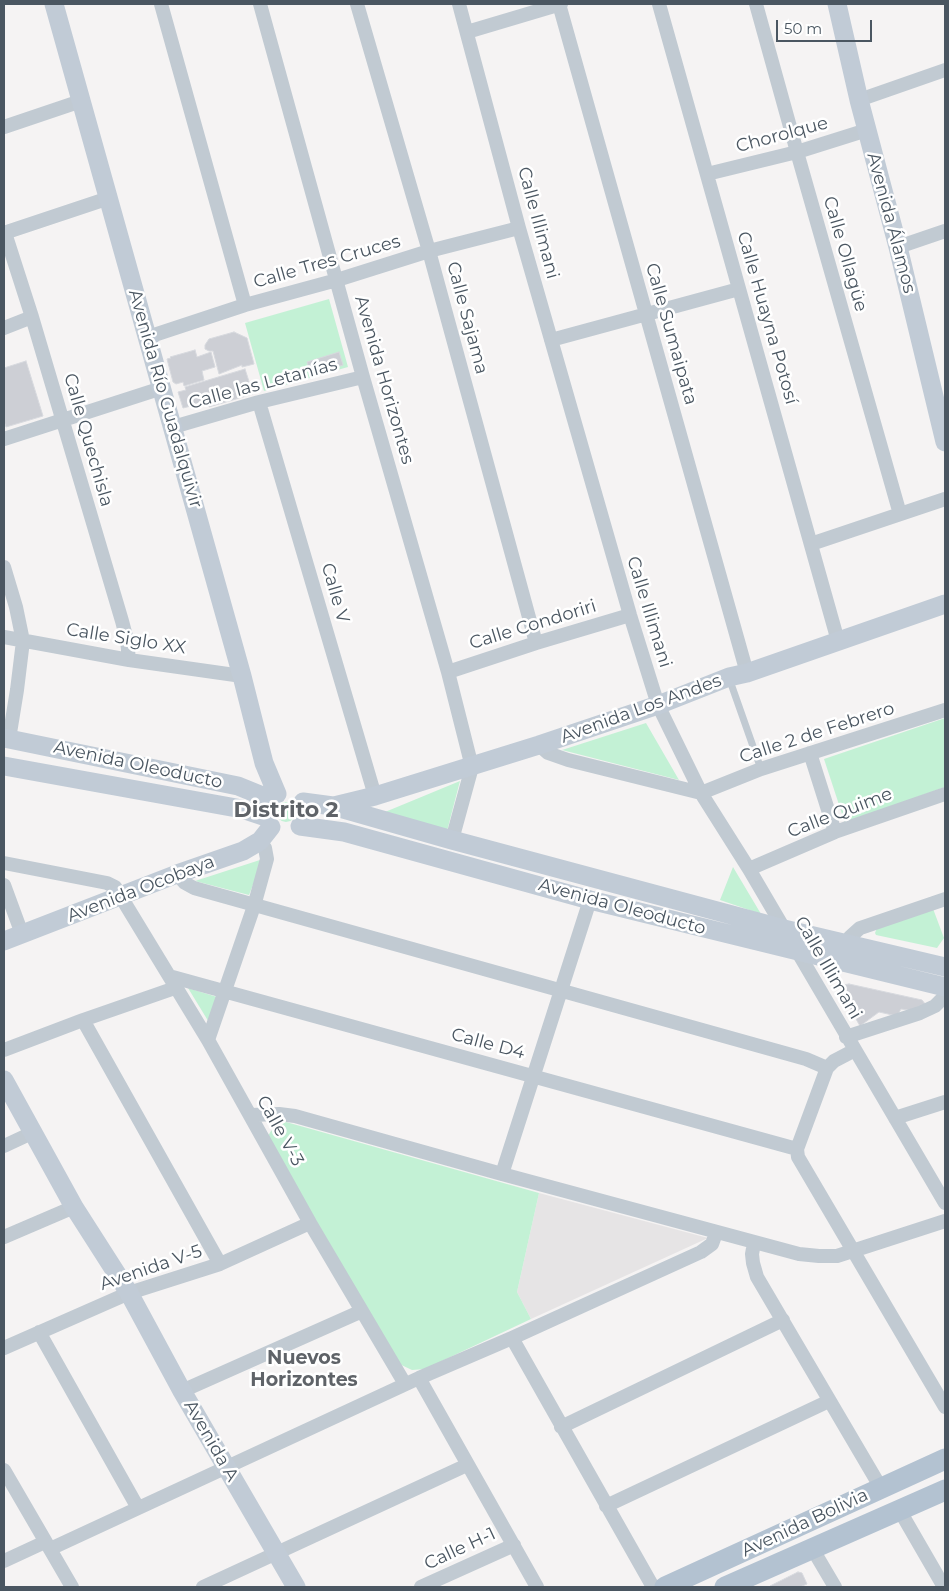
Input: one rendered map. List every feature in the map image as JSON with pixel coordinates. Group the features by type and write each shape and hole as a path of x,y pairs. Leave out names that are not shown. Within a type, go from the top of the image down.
{"main road":[{"name":"Avenida Bolivia","path":"665,1587 945,1459"},
{"name":"Avenida Bolivia","path":"725,1587 945,1490"}],"street":[{"name":"Avenida Río Guadalquivir","path":"54,4 242,676 264,763 269,816"},
{"path":"161,4 245,305"},
{"name":"Avenida Horizontes","path":"260,4 363,377 448,672 472,767"},
{"name":"Calle Sajama","path":"357,4 429,251 536,643"},
{"name":"Calle Illimani","path":"459,4 519,228 630,615 658,705 701,793 749,869 945,1203"},
{"path":"467,32 560,4"},
{"name":"Calle Sumaipata","path":"560,4 646,313 738,675"},
{"name":"Calle Huayna Potosí","path":"659,4 838,642"},
{"name":"Calle Ollagüe","path":"756,4 900,514"},
{"name":"Avenida Álamos","path":"837,4 859,100 898,247 945,442"},
{"path":"859,100 945,70"},
{"path":"4,127 82,101"},
{"name":"Chorolque","path":"707,174 797,152 867,130"},
{"path":"4,233 109,198"},
{"name":"Calle Tres Cruces","path":"148,337 245,305 337,280 429,251 519,228"},
{"path":"898,247 945,231"},
{"name":"Calle Quechisla","path":"4,233 32,317 122,621 127,640 129,660"},
{"path":"551,340 739,289"},
{"path":"4,328 32,317"},
{"name":"Calle las Letanías","path":"173,427 259,402 363,377"},
{"path":"5,436 162,388"},
{"name":"Calle V","path":"259,402 375,796"},
{"path":"811,544 945,499"},
{"path":"4,567 23,641 17,690 6,738"},
{"name":"Avenida Los Andes","path":"334,806 375,796 539,746 945,604"},
{"name":"Calle Condoriri","path":"448,672 630,615"},
{"name":"Calle Siglo XX","path":"4,637 129,660 242,676"},
{"name":"Calle 2 de Febrero","path":"701,793 761,769 945,710"},
{"name":"Avenida Oleoducto","path":"6,738 238,786 269,816"},
{"path":"539,746 548,753 568,760 701,793"},
{"path":"810,753 835,832"},
{"name":"Avenida Oleoducto","path":"4,766 242,809 269,816"},
{"path":"452,840 472,767"},
{"path":"208,1040 254,906 267,859 265,848 269,816 284,792 298,796 303,802 304,818 300,826 289,832 282,832 269,816"},
{"name":"Calle Quime","path":"749,869 835,832 945,794"},
{"name":"Avenida Oleoducto","path":"303,802 334,806 452,840 784,928 945,967"},
{"name":"Avenida Ocobaya","path":"4,941 177,874 243,851 269,816"},
{"name":"Avenida Oleoducto","path":"300,826 344,832 590,900 945,988"},
{"name":"Calle V-3","path":"4,863 108,883 115,887 208,1040 310,1222 406,1384"},
{"path":"177,874 185,883 194,888 254,906 806,1059 827,1068"},
{"path":"4,885 22,934"},
{"path":"502,1174 590,900"},
{"path":"847,944 850,937 860,928 945,902"},
{"path":"4,1050 83,1020 172,982"},
{"name":"Calle D4","path":"172,982 225,991 797,1149"},
{"path":"846,1037 920,1013 935,1006 945,996"},
{"path":"83,1020 220,1264"},
{"path":"854,1050 834,1061 827,1068 797,1149 798,1157 945,1407"},
{"name":"Avenida A","path":"4,1080 74,1206 128,1293 182,1391 296,1587"},
{"path":"895,1118 945,1102"},
{"path":"250,1115 279,1114 295,1116 799,1254 837,1256 945,1221"},
{"path":"4,1146 34,1132"},
{"path":"4,1237 74,1206"},
{"name":"Avenida V-5","path":"4,1348 128,1293 220,1264 310,1222"},
{"path":"4,1562 138,1508 419,1378 701,1252 712,1244 716,1232"},
{"path":"754,1243 752,1263 757,1277 881,1488"},
{"path":"182,1391 362,1312"},
{"path":"561,1427 783,1320"},
{"path":"39,1332 138,1508"},
{"path":"512,1338 653,1587"},
{"path":"419,1378 537,1587"},
{"path":"606,1506 829,1401"},
{"path":"203,1587 467,1465"},
{"path":"4,1470 72,1587"},
{"path":"900,1511 944,1587"},
{"name":"Calle H-1","path":"421,1587 514,1545"},
{"path":"812,1548 835,1587"}],"lane":[{"path":"738,675 761,769"}],"shaded area":[{"path":"539,1193 708,1238 531,1319 517,1292"}],"green space":[{"path":"329,299 348,367 264,391 245,323"},
{"path":"945,718 945,787 845,823 824,759"},
{"path":"646,723 679,780 562,750"},
{"path":"460,781 447,831 385,812"},
{"path":"286,802 293,805 296,812 293,819 286,822 279,819 276,812 279,805"},
{"path":"263,859 249,895 195,881"},
{"path":"733,867 761,914 720,900"},
{"path":"932,906 944,938 937,948 876,935 875,933 877,928"},
{"path":"188,988 217,997 210,1024"},
{"path":"286,1122 539,1193 517,1292 531,1319 425,1369 412,1370 395,1362 268,1136 280,1124"}],"building":[{"path":"234,332 247,338 254,364 242,367 242,365 219,374 213,351 205,349 205,345 209,339"},
{"path":"195,350 197,357 211,352 215,367 202,371 204,380 184,386 183,382 176,384 173,382 167,359"},
{"path":"339,352 343,365 311,375 307,362"},
{"path":"26,361 43,416 6,427 4,421 4,368"},
{"path":"245,369 253,394 209,407 208,404 193,409 191,406 183,408 178,392 186,390 185,387"},
{"path":"849,984 922,1000 926,1005 916,1011 901,1009 897,1016 879,1012 860,1026 840,991 843,985"},
{"path":"798,1572 802,1573 807,1584 800,1587 770,1586"}],"district":[{"name":"Distrito 2","path":"286,811"},
{"name":"Nuevos Horizontes","path":"304,1369"}]}
